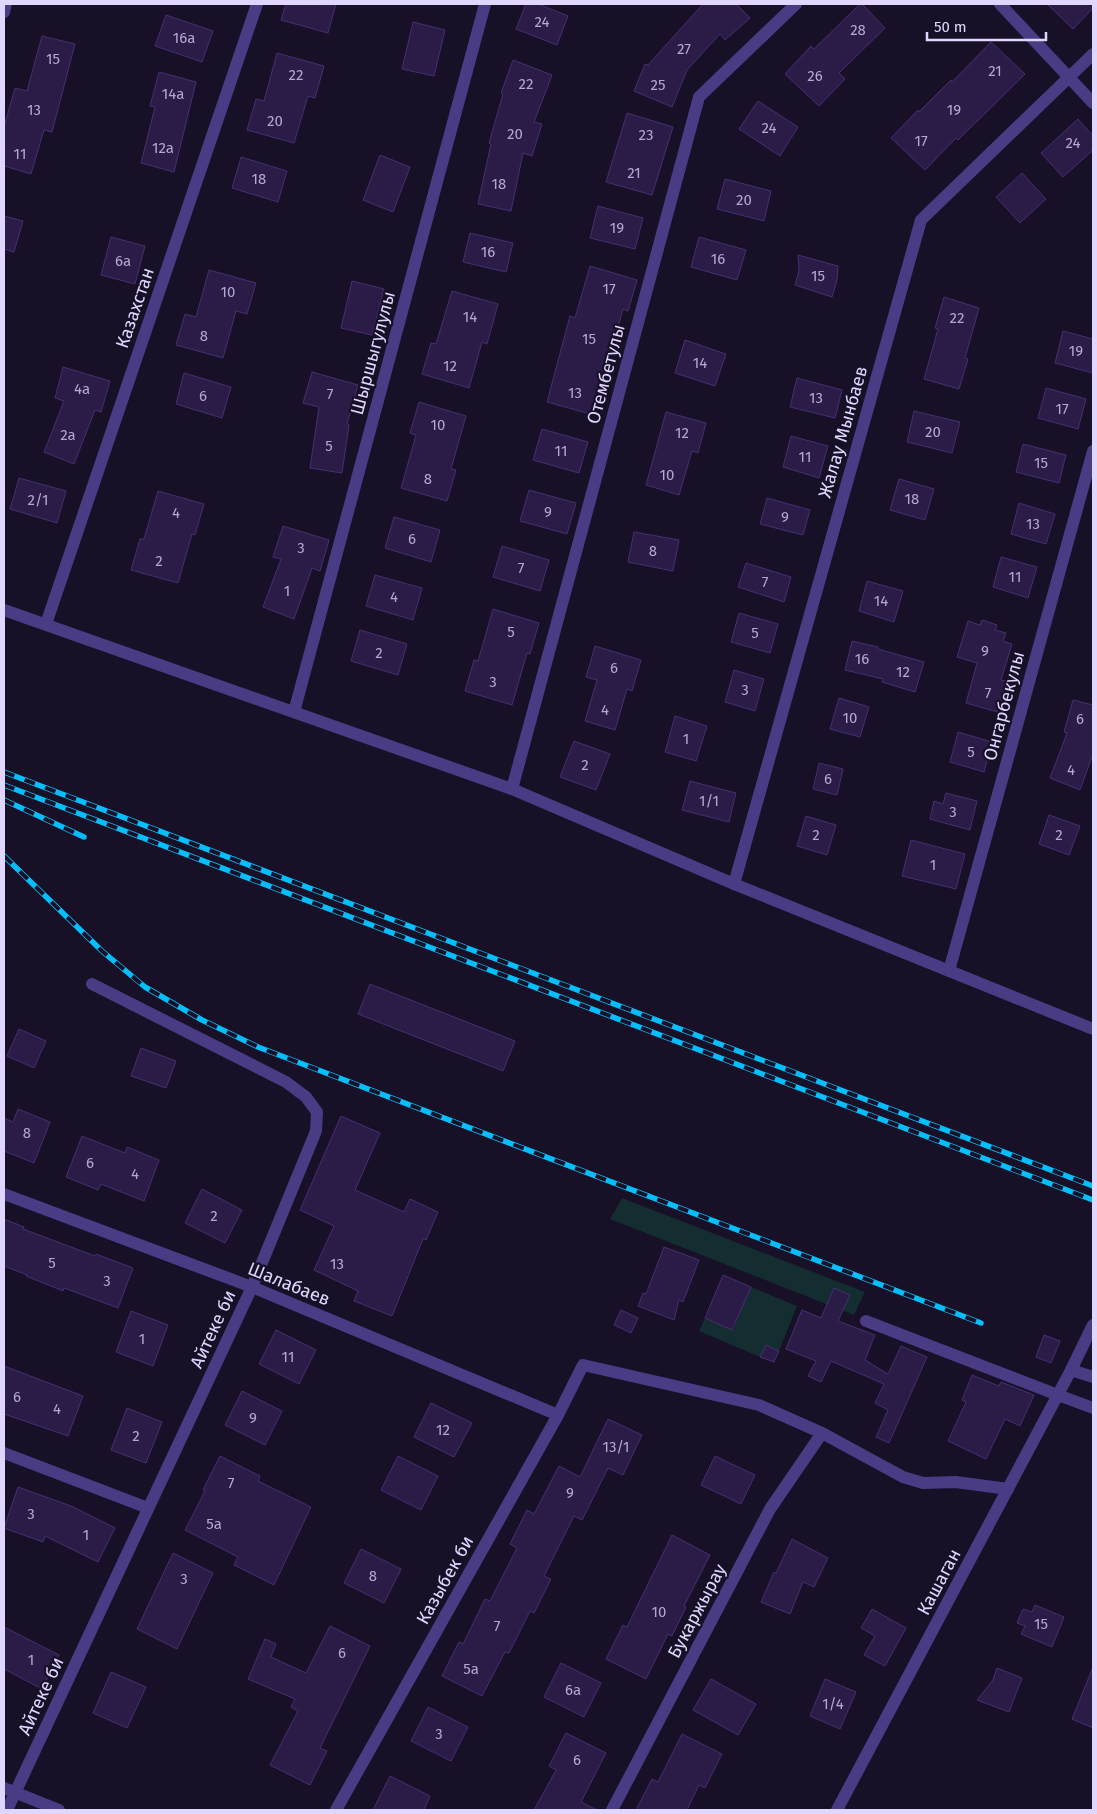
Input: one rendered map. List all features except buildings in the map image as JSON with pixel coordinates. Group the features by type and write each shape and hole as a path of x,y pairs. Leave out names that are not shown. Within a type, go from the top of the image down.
{"street":[{"path":"4,12 6,4"},
{"name":"Казахстан","path":"46,624 257,4"},
{"name":"Шыршыгулулы","path":"294,712 485,4"},
{"name":"Отембетулы","path":"512,789 699,97 796,4"},
{"path":"1000,4 1093,103"},
{"name":"Жалау Мынбаев","path":"734,884 921,220 1093,54"},
{"name":"Онгарбекулы","path":"949,971 1093,451"},
{"path":"4,610 512,789 734,884 1093,1029"},
{"name":"Айтеке би","path":"7,1810 9,1790 148,1508 252,1287 316,1131 317,1112 306,1097 286,1082 92,984"},
{"name":"Шалабаев","path":"4,1194 252,1287 558,1415"},
{"path":"866,1321 1093,1408"},
{"name":"Кашаган","path":"837,1810 1058,1395 1093,1325"},
{"name":"Казыбек би","path":"336,1810 558,1415 583,1365 759,1405 822,1433"},
{"path":"1071,1370 1093,1378"},
{"path":"822,1433 902,1477 923,1483 956,1482 1008,1489"},
{"name":"Букаржырау","path":"612,1810 770,1509 822,1433"},
{"path":"4,1453 148,1508"},
{"path":"9,1790 59,1810"}],"green space":[{"path":"622,1198 865,1292 854,1315 610,1219"},
{"path":"751,1287 797,1306 779,1351 760,1357 699,1331 705,1318 733,1330"}],"railway":[{"path":"4,772 1093,1186"},
{"path":"4,785 1093,1200"},
{"path":"4,800 84,837"},
{"path":"4,856 102,951 145,987 202,1020 258,1047 981,1323"}]}
